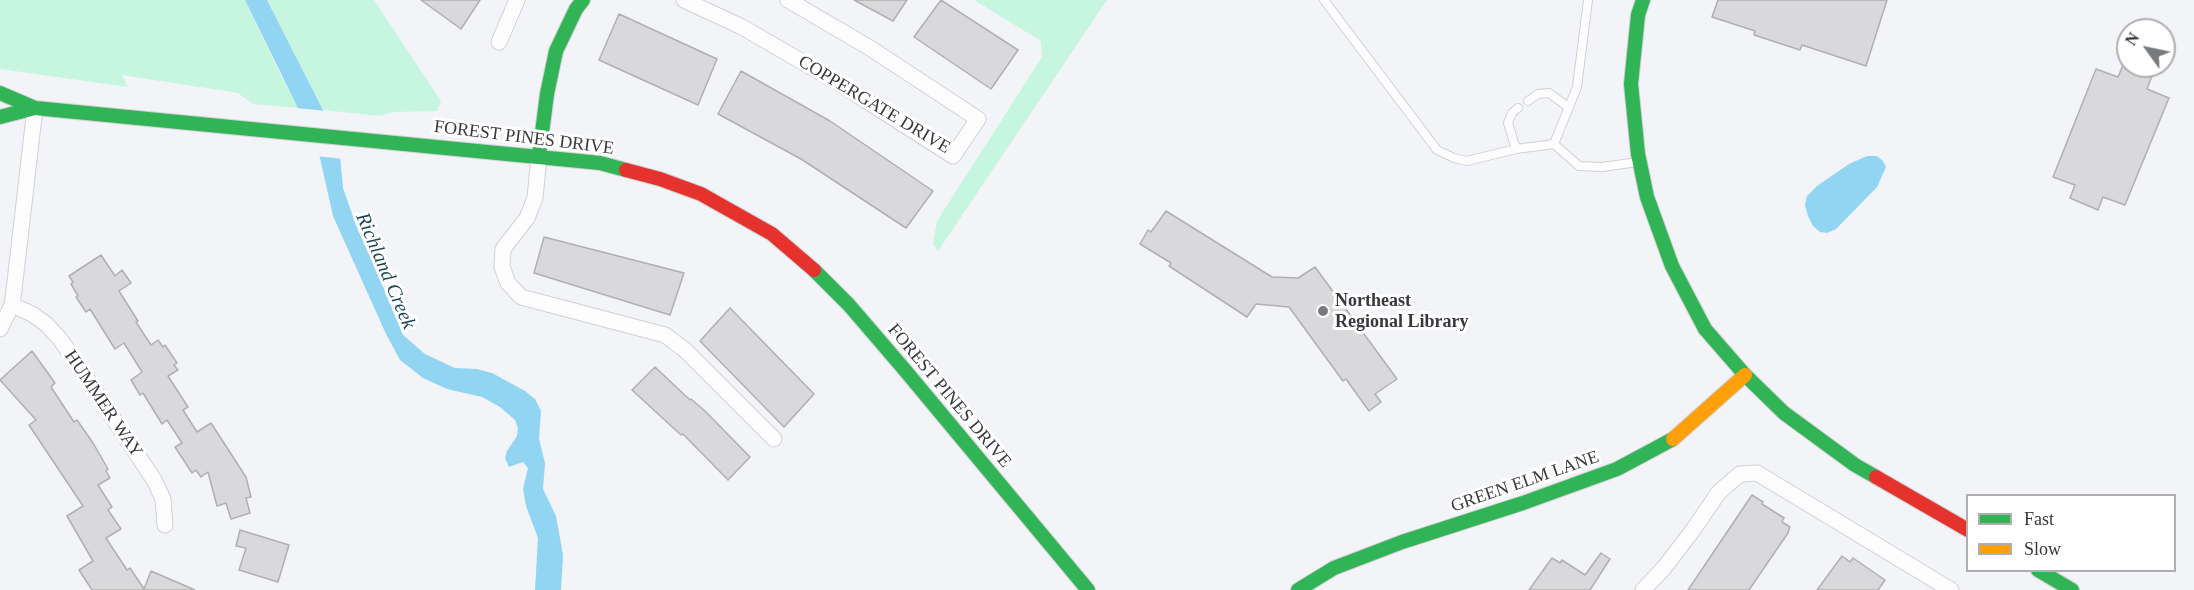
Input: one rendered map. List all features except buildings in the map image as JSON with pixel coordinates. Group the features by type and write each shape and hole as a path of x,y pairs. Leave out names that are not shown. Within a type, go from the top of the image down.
{"street":[{"path":"499,42 517,0"},
{"path":"583,0 576,9 556,51 547,94 535,198 527,218 503,249 502,267 508,283 521,297 664,335 686,350 774,439"},
{"name":"COPPERGATE DRIVE","path":"684,0 742,27 837,82 953,156 978,119 870,48 788,0"},
{"path":"1642,0 1638,15 1632,84 1640,162 1647,197 1672,266 1705,329 1745,375 1784,413 1855,465 1966,529"},
{"name":"FOREST PINES DRIVE","path":"0,93 35,108 600,163 660,179 701,194 772,234 819,274 849,305 1088,590"},
{"path":"0,329 12,305 21,246 35,108"},
{"name":"FOREST PINES DRIVE","path":"0,117 35,108"},
{"name":"HUMMER WAY","path":"12,305 32,314 46,324 60,339 154,480 163,499 165,525"},
{"name":"GREEN ELM LANE","path":"1298,590 1334,568 1402,542 1523,503 1617,469 1674,438 1745,375"},
{"path":"1643,590 1694,530 1719,492 1740,474 1757,473 1934,585 1952,590"},
{"path":"2041,572 2072,590"}],"lane":[{"path":"1324,0 1437,150 1467,161 1516,149 1554,144 1579,166 1602,167 1640,162"},
{"path":"1554,144 1577,87 1588,0"},
{"path":"1528,101 1538,94 1549,93 1568,107"},
{"path":"1516,149 1508,123 1512,113 1518,108"}],"green space":[{"path":"0,0 245,0 298,108 253,104 238,93 122,75 128,87 0,69"},
{"path":"267,0 374,0 441,101 437,111 393,112 380,116 323,110"},
{"path":"974,0 1107,0 938,251 933,244 937,221 1042,57 1041,41"}],"water":[{"path":"245,0 267,0 323,110 339,146 343,188 357,228 403,335 425,354 455,368 477,369 492,373 535,399 541,411 539,439 545,463 543,489 556,516 563,555 561,590 535,590 538,538 526,506 523,489 528,468 523,462 509,467 505,458 517,436 518,428 515,420 500,407 482,397 447,389 423,378 400,360 333,216 320,158 313,139"},
{"path":"1867,156 1877,156 1886,167 1877,187 1836,229 1827,233 1820,232 1813,226 1808,216 1805,205 1807,196 1817,186 1849,164"}],"pier":[{"path":"295,108 327,111 342,145 343,159 316,156"}],"traffic: fast":[{"path":"539,156 547,94 556,51 576,9 583,0"},
{"path":"1643,0 1638,15 1631,84 1638,154 1647,197 1672,266 1705,329 1745,375 1784,413 1855,465 1876,477"},
{"path":"0,93 35,108 600,163 626,170"},
{"path":"0,117 35,108"},
{"path":"814,270 849,305 904,369 1088,590"},
{"path":"1298,590 1334,568 1402,542 1523,503 1617,469 1673,439"},
{"path":"2041,572 2072,590"}],"traffic: slow":[{"path":"1673,439 1745,375"}],"traffic: jam":[{"path":"626,170 701,194 772,234 814,270"},
{"path":"1876,477 1966,529"}],"place":[{"name":"Northeast Regional Library","path":"1323,311"}],"water label":[{"name":"Richland Creek","path":"385,271"}]}
